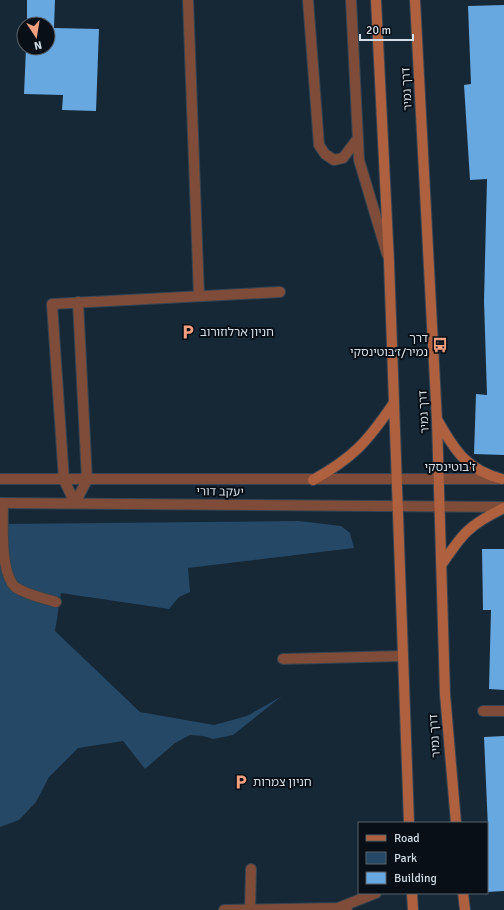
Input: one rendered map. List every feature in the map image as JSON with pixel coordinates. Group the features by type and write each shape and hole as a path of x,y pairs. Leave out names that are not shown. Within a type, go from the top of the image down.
{"main road":[{"path":"376,0 389,262 409,822"},
{"name":"דרך נמיר","path":"415,0 437,421 445,694 456,822"},
{"path":"313,480 337,466 366,442 393,404"},
{"path":"437,421 451,444 466,462 480,472 503,479"},
{"path":"442,564 459,538 467,530 483,518 504,508"},
{"path":"412,894 413,910"},
{"path":"463,894 465,910"}],"street":[{"path":"188,0 199,296"},
{"path":"308,0 318,145 325,154 334,160 343,158 358,138"},
{"path":"351,0 359,160 389,262"},
{"path":"75,503 64,480 52,304 280,292"},
{"path":"75,503 87,480 78,302"},
{"name":"יעקב דורי","path":"0,479 397,480"},
{"name":"ז'בוטינסקי","path":"397,480 503,479"},
{"path":"2,503 2,554 3,566 8,579 14,586 27,593 56,602"},
{"name":"יעקב דורי","path":"2,503 440,507"},
{"path":"440,507 504,508"},
{"path":"282,659 402,656"},
{"path":"483,711 504,711"},
{"path":"250,910 251,869"},
{"path":"224,910 343,909 374,894"}],"green space":[{"path":"299,521 341,526 350,533 354,548 188,568 190,592 179,597 169,609 61,593 55,631 140,712 214,725 247,716 282,696 233,735 213,739 203,736 190,735 175,743 145,769 123,741 78,748 49,777 36,802 19,820 0,827 0,524"}],"building":[{"path":"27,0 55,0 54,16 27,16"},
{"path":"504,5 504,455 474,454 476,394 487,395 484,301 487,179 470,180 464,85 471,84 468,6"},
{"path":"56,28 99,29 96,111 62,110 63,95 24,94 26,56 56,56"},
{"path":"482,549 504,549 504,690 489,689 491,610 483,610"},
{"path":"504,736 504,891 488,892 488,822 484,737"}],"place":[{"name":"חניון ארלוזורוב","path":"188,332"},
{"name":"דרך נמיר/ז׳בוטינסקי","path":"440,345"},
{"name":"חניון צמרות","path":"241,782"}]}
